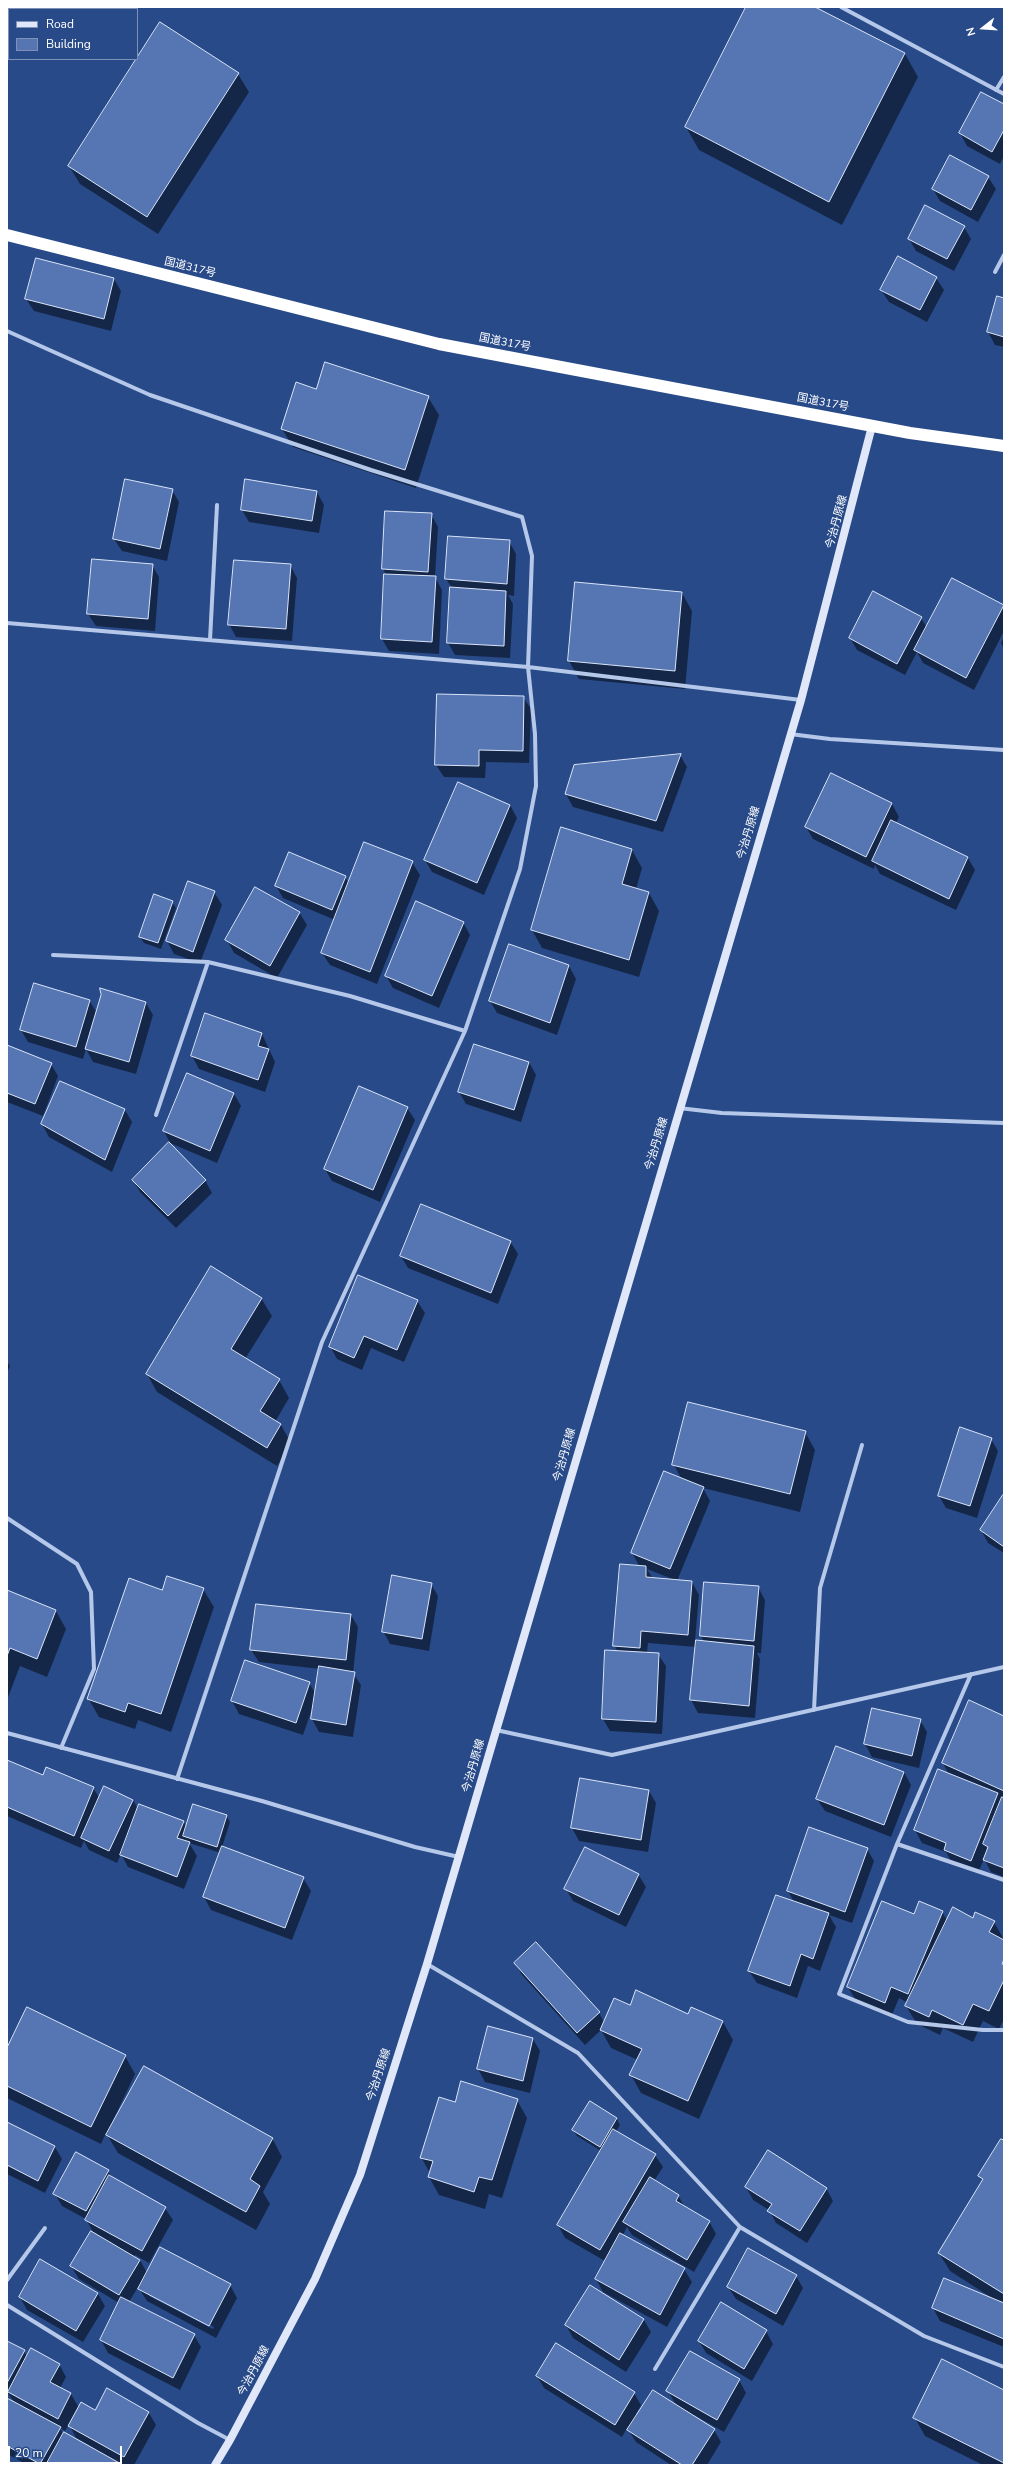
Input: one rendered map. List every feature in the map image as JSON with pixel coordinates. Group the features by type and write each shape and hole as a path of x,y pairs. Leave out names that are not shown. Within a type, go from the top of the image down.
{"highway":[{"name":"国道317号","path":"7,235 439,344 872,426 1004,446"}],"main road":[{"name":"今治丹原線","path":"214,2465 230,2440 314,2279 340,2225 360,2175 427,1964 459,1857 679,1108 801,700 872,426"}],"street":[{"path":"841,7 1004,94"},
{"path":"996,90 1004,77"},
{"path":"995,272 1004,255"},
{"path":"7,331 150,395 371,470 522,517 532,556 528,667 535,734 536,786 520,869 465,1030 322,1342 178,1779"},
{"path":"210,640 218,505"},
{"path":"7,623 528,667 801,700"},
{"path":"790,734 830,739 1004,750"},
{"path":"53,955 208,962 350,996 465,1030"},
{"path":"156,1115 208,962"},
{"path":"679,1108 722,1113 1004,1123"},
{"path":"814,1710 820,1588 862,1445"},
{"path":"7,1518 76,1564 91,1592 94,1669 61,1748"},
{"path":"496,1730 612,1755 1004,1667"},
{"path":"971,1674 897,1844 839,1994 908,2022 983,2030 1004,2030"},
{"path":"7,1733 178,1779 415,1847 459,1857"},
{"path":"897,1844 1004,1880"},
{"path":"427,1964 578,2053 740,2227 924,2336 1004,2367"},
{"path":"655,2370 740,2227"},
{"path":"7,2280 45,2228"},
{"path":"7,2305 198,2423 230,2440"}],"building":[{"path":"746,7 815,7 905,53 829,202 685,127"},
{"path":"160,22 239,73 147,217 68,166 136,60 138,60 138,56"},
{"path":"981,92 1004,104 1004,130 992,152 959,133"},
{"path":"950,155 989,176 971,210 932,189"},
{"path":"925,205 965,226 947,259 908,239"},
{"path":"898,256 937,277 920,310 880,290"},
{"path":"36,258 114,278 104,319 25,299"},
{"path":"997,296 1004,298 1004,337 987,332"},
{"path":"325,362 429,396 405,470 281,429 296,382 316,389"},
{"path":"125,479 173,489 160,549 113,539"},
{"path":"245,479 317,491 312,521 241,510"},
{"path":"385,511 432,513 428,572 382,569"},
{"path":"448,536 510,540 507,584 445,579"},
{"path":"92,559 153,564 148,619 87,614"},
{"path":"234,560 291,564 286,629 228,625"},
{"path":"384,574 436,576 432,642 381,639"},
{"path":"952,578 1004,605 966,678 914,650"},
{"path":"575,582 682,592 675,671 568,661"},
{"path":"450,587 506,591 504,646 447,643"},
{"path":"873,591 922,617 897,664 849,638"},
{"path":"437,694 524,696 523,751 479,750 479,766 435,765"},
{"path":"681,754 656,821 565,794 574,765"},
{"path":"831,773 892,803 866,857 805,827"},
{"path":"458,782 510,805 477,883 424,860"},
{"path":"891,820 968,857 949,899 872,861"},
{"path":"561,827 632,849 622,884 649,892 629,960 531,930"},
{"path":"364,842 413,861 370,972 321,953"},
{"path":"289,852 346,876 332,910 275,886"},
{"path":"188,881 215,891 193,952 166,941"},
{"path":"255,887 300,912 270,966 225,940"},
{"path":"154,894 173,901 158,943 139,937"},
{"path":"416,901 464,922 432,996 385,976"},
{"path":"509,944 569,965 550,1023 489,1001"},
{"path":"34,983 90,1000 76,1047 20,1030"},
{"path":"100,988 146,1002 129,1062 85,1049 101,995"},
{"path":"205,1013 262,1033 258,1046 269,1049 258,1080 191,1056"},
{"path":"474,1044 529,1062 514,1110 458,1092"},
{"path":"7,1045 52,1063 35,1104 7,1093"},
{"path":"187,1073 234,1093 210,1151 163,1131"},
{"path":"60,1081 125,1109 105,1160 41,1124"},
{"path":"359,1086 408,1107 373,1190 324,1169"},
{"path":"169,1142 206,1180 168,1216 132,1180"},
{"path":"421,1204 511,1241 491,1293 400,1256"},
{"path":"211,1266 262,1298 231,1349 280,1379 260,1411 281,1424 267,1448 146,1374"},
{"path":"358,1275 418,1300 397,1350 364,1336 354,1358 329,1347"},
{"path":"688,1402 806,1431 790,1494 672,1465"},
{"path":"960,1427 992,1438 970,1506 938,1496"},
{"path":"664,1471 704,1487 670,1569 631,1553"},
{"path":"1003,1495 1004,1496 1004,1547 980,1530"},
{"path":"620,1564 646,1566 646,1577 692,1581 688,1635 641,1631 640,1648 613,1646"},
{"path":"392,1575 432,1583 422,1639 382,1632"},
{"path":"167,1576 204,1588 161,1714 128,1703 125,1712 87,1699 129,1578 162,1590"},
{"path":"704,1582 759,1586 754,1641 700,1636"},
{"path":"7,1590 56,1610 37,1659 10,1648 7,1656"},
{"path":"256,1604 351,1614 346,1660 250,1650"},
{"path":"696,1640 754,1646 749,1706 690,1700"},
{"path":"605,1650 659,1653 656,1722 602,1719"},
{"path":"245,1660 310,1682 296,1723 231,1701"},
{"path":"319,1666 355,1672 346,1725 311,1719"},
{"path":"969,1700 1004,1716 1004,1791 942,1763"},
{"path":"872,1708 921,1719 912,1756 864,1744"},
{"path":"836,1746 904,1772 884,1825 816,1799"},
{"path":"7,1760 43,1775 46,1767 94,1787 74,1836 7,1807"},
{"path":"938,1769 998,1793 971,1861 944,1850 946,1843 914,1830"},
{"path":"580,1778 649,1790 641,1840 571,1828"},
{"path":"104,1786 133,1800 109,1851 81,1838"},
{"path":"1002,1797 1004,1798 1004,1868 983,1860 988,1847 983,1844"},
{"path":"139,1804 184,1821 177,1838 190,1842 177,1877 120,1855"},
{"path":"193,1804 227,1815 217,1847 183,1836"},
{"path":"809,1827 868,1848 845,1912 787,1891"},
{"path":"222,1846 304,1877 285,1928 203,1897"},
{"path":"585,1847 639,1874 619,1915 564,1889"},
{"path":"776,1895 829,1913 813,1959 801,1954 790,1986 748,1971"},
{"path":"882,1901 914,1914 919,1901 943,1911 908,1994 891,1987 885,2003 847,1987"},
{"path":"953,1907 973,1918 975,1912 995,1921 989,1932 1004,1940 1004,1959 1002,1964 1004,1965 1004,1980 989,2011 973,2004 963,2025 932,2010 929,2017 905,2006"},
{"path":"536,1942 600,2012 577,2033 514,1963"},
{"path":"636,1990 688,2014 691,2007 723,2021 688,2101 629,2075 642,2049 600,2030 614,1998 630,2005"},
{"path":"27,2007 126,2055 91,2127 7,2086 7,2048"},
{"path":"488,2026 533,2038 523,2081 477,2069"},
{"path":"144,2066 273,2138 250,2179 260,2186 246,2212 106,2135"},
{"path":"461,2081 518,2099 492,2180 479,2177 474,2192 428,2177 433,2161 420,2158 439,2097 455,2102"},
{"path":"590,2101 617,2118 600,2147 572,2130"},
{"path":"7,2122 55,2146 38,2181 7,2165"},
{"path":"613,2129 656,2154 600,2250 557,2225"},
{"path":"1001,2139 1004,2140 1004,2294 938,2253 983,2179 978,2176"},
{"path":"768,2150 827,2188 800,2231 767,2211 772,2204 745,2187"},
{"path":"76,2152 109,2170 86,2211 53,2194"},
{"path":"109,2175 166,2207 142,2251 85,2220"},
{"path":"650,2177 679,2195 676,2201 710,2221 687,2260 623,2222"},
{"path":"91,2231 140,2260 119,2295 70,2266"},
{"path":"620,2233 685,2268 660,2315 595,2279"},
{"path":"160,2247 231,2284 209,2326 138,2289"},
{"path":"748,2248 797,2275 776,2314 727,2287"},
{"path":"40,2259 98,2293 76,2331 19,2297"},
{"path":"944,2278 1004,2303 1004,2339 932,2308"},
{"path":"590,2285 644,2319 619,2360 565,2325"},
{"path":"121,2297 195,2334 173,2378 100,2340"},
{"path":"721,2302 767,2330 744,2369 698,2341"},
{"path":"7,2341 25,2350 7,2383"},
{"path":"556,2343 635,2392 615,2425 536,2376"},
{"path":"31,2348 60,2364 50,2382 71,2393 58,2419 8,2392"},
{"path":"690,2351 740,2379 717,2420 666,2391"},
{"path":"942,2359 1004,2390 1004,2463 913,2418"},
{"path":"107,2388 149,2412 124,2457 68,2426 81,2402 95,2410"},
{"path":"653,2390 715,2429 692,2465 682,2465 627,2430"},
{"path":"7,2398 61,2427 40,2464 7,2446"},
{"path":"64,2432 123,2465 46,2465"}]}
